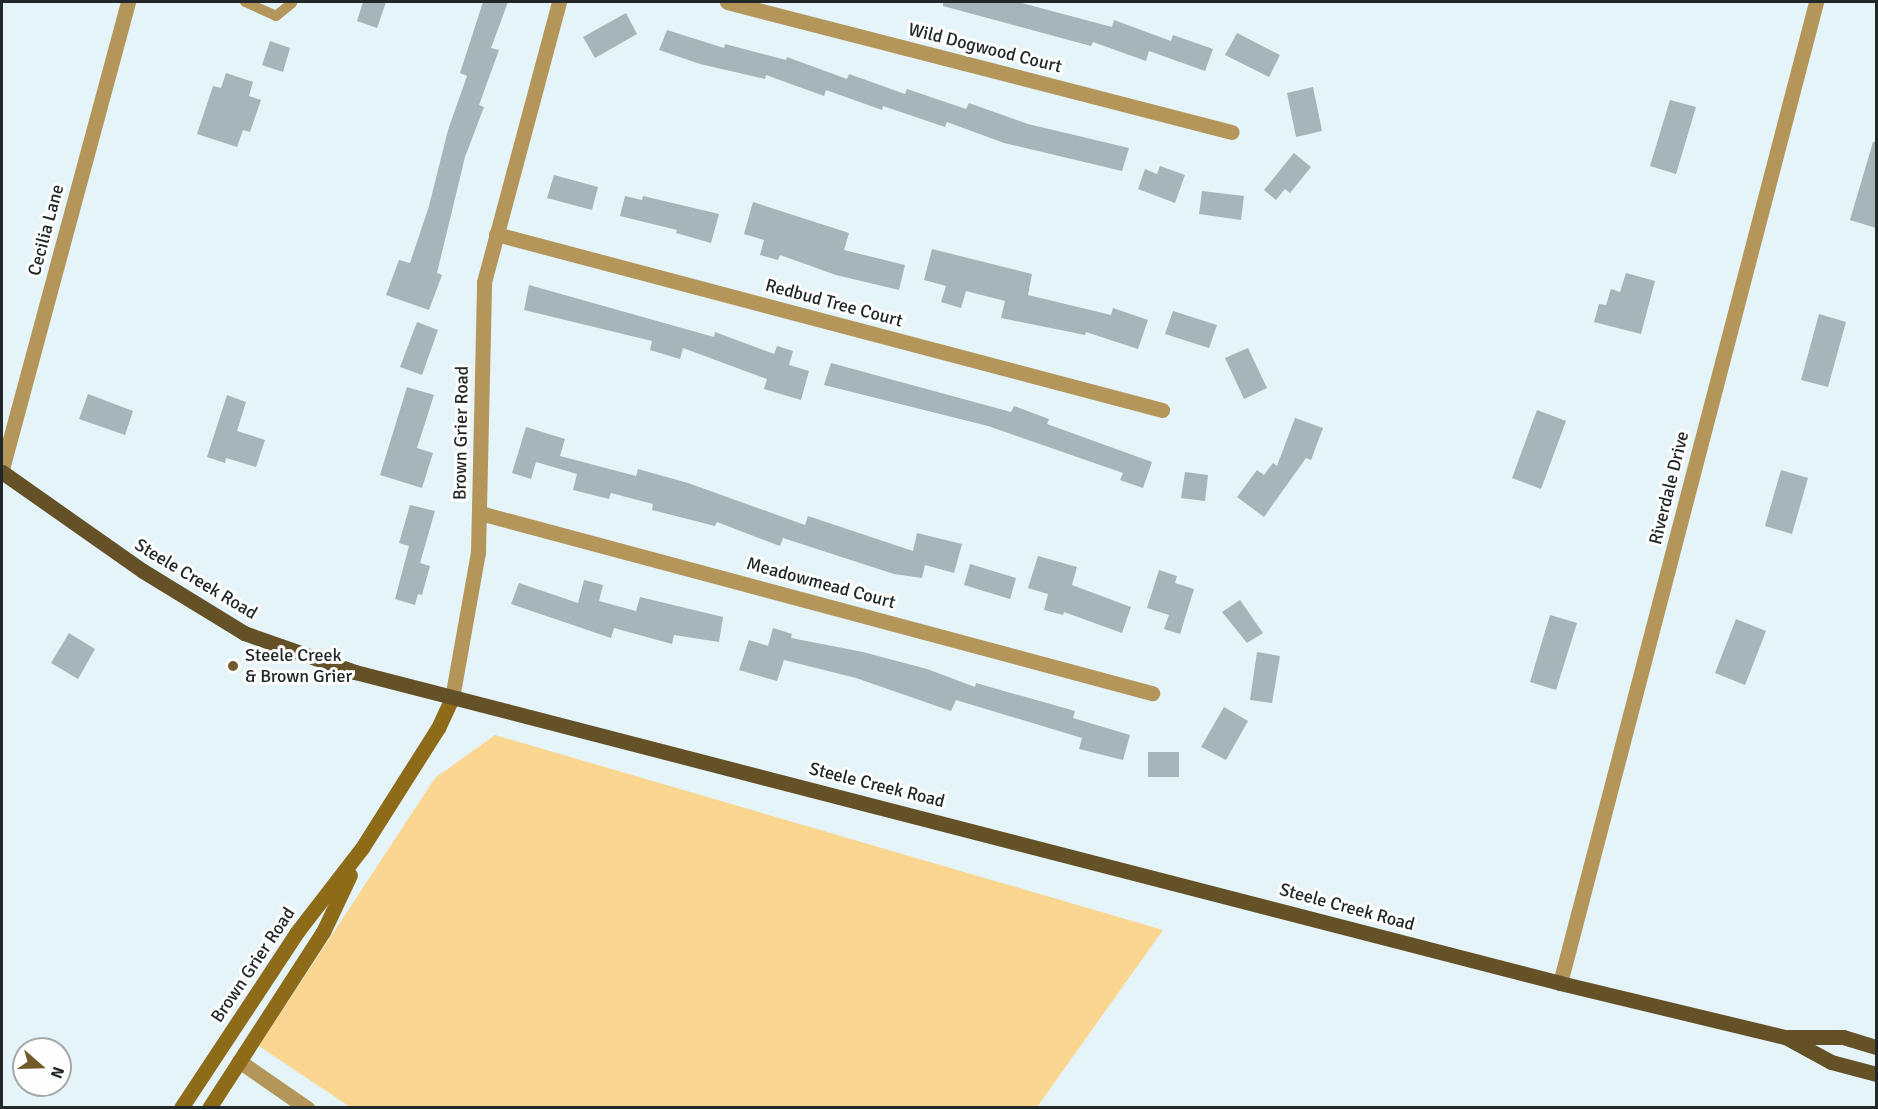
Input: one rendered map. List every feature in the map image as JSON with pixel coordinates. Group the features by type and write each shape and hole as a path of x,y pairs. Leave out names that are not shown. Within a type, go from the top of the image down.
{"main road":[{"name":"Steele Creek Road","path":"2,471 124,559 244,633 325,662 452,698 1560,984 1785,1037 1843,1036 1876,1047"},
{"name":"Brown Grier Road","path":"181,1107 297,932 362,848 438,729 452,698"},
{"name":"Brown Grier Road","path":"209,1107 323,932 362,848"},
{"name":"Steele Creek Road","path":"1785,1037 1831,1062 1876,1074"}],"street":[{"name":"Cecilia Lane","path":"2,471 128,2"},
{"name":"Brown Grier Road","path":"452,698 475,579 480,513 484,282 559,2"},
{"name":"Wild Dogwood Court","path":"727,2 1232,132"},
{"name":"Riverdale Drive","path":"1560,984 1816,2"},
{"name":"Redbud Tree Court","path":"496,234 1162,410"},
{"name":"Meadowmead Court","path":"480,513 1152,693"},
{"path":"239,1062 307,1107"}],"lane":[{"path":"245,2 276,16 292,3"}],"shaded area":[{"path":"495,735 1163,930 1037,1107 350,1107 259,1046 435,778"}],"building":[{"path":"363,2 386,2 377,28 357,21"},
{"path":"483,2 508,2 491,48 499,50 479,105 484,107 465,157 437,273 442,275 429,310 386,295 399,260 410,263 429,206 448,130 467,76 460,73"},
{"path":"943,2 1018,2 1112,27 1114,20 1171,41 1173,35 1213,49 1205,71 1149,51 1146,61 1093,42 1091,46 943,6"},
{"path":"626,13 637,34 595,58 583,37"},
{"path":"667,30 724,48 725,44 786,60 787,57 847,79 849,74 905,94 907,89 966,109 969,103 1028,124 1129,148 1122,171 1004,143 947,122 945,127 883,106 882,110 826,90 824,96 766,75 765,79 700,64 659,50"},
{"path":"1237,33 1280,55 1269,77 1225,55"},
{"path":"270,41 290,48 283,72 262,65"},
{"path":"226,73 253,82 249,96 261,100 250,132 243,130 237,147 197,134 213,86 221,88"},
{"path":"1313,87 1322,131 1296,137 1287,93"},
{"path":"1670,100 1696,107 1676,174 1650,166"},
{"path":"1873,142 1876,142 1876,228 1850,220"},
{"path":"1294,153 1311,167 1290,193 1285,189 1276,200 1264,190"},
{"path":"1160,166 1185,175 1175,203 1138,189 1145,169 1157,174"},
{"path":"554,175 598,187 592,210 547,198"},
{"path":"1202,191 1244,196 1241,220 1199,214"},
{"path":"625,196 642,200 643,196 719,214 711,243 676,233 677,230 620,216"},
{"path":"753,202 849,233 844,250 905,265 899,290 836,275 780,255 778,260 760,255 764,240 744,234"},
{"path":"932,249 1032,274 1028,295 1111,315 1113,308 1148,320 1138,349 1086,332 1085,335 1001,318 1005,301 966,291 961,308 941,302 946,286 924,280"},
{"path":"1626,273 1655,281 1641,334 1594,322 1599,304 1606,305 1611,289 1620,292"},
{"path":"529,285 714,337 715,332 774,354 777,346 793,351 789,365 809,371 801,400 764,389 767,379 683,348 680,359 650,350 652,341 524,310"},
{"path":"1173,311 1217,325 1209,348 1165,334"},
{"path":"1819,314 1846,322 1828,387 1801,380"},
{"path":"417,322 438,330 422,375 400,367"},
{"path":"1248,348 1267,388 1244,399 1225,358"},
{"path":"831,363 1011,412 1014,406 1049,419 1047,424 1152,462 1143,488 1120,480 1123,473 988,426 824,385"},
{"path":"407,387 434,395 417,448 433,453 422,488 380,475"},
{"path":"88,394 133,411 125,435 79,419"},
{"path":"227,395 246,402 237,431 265,440 256,467 226,458 225,463 207,457"},
{"path":"1537,410 1566,421 1541,489 1512,478"},
{"path":"1295,418 1323,428 1311,460 1306,458 1264,517 1237,497 1257,470 1264,475 1273,463 1277,466"},
{"path":"526,427 565,439 560,456 636,476 638,469 688,483 805,525 808,516 913,551 917,533 962,544 954,573 925,565 922,578 894,574 783,538 780,546 717,522 715,526 652,510 653,504 611,493 609,499 573,490 577,474 536,462 531,479 512,473"},
{"path":"1781,470 1808,478 1792,534 1765,526"},
{"path":"1185,472 1208,475 1205,501 1181,498"},
{"path":"410,505 435,511 420,563 430,566 422,595 418,594 415,605 395,599 409,546 399,543"},
{"path":"1038,556 1077,567 1072,585 1131,607 1122,633 1064,612 1063,615 1044,610 1048,594 1028,588"},
{"path":"970,564 1016,578 1010,599 964,585"},
{"path":"1159,570 1177,576 1175,583 1194,589 1180,634 1164,629 1169,615 1147,608"},
{"path":"584,580 603,585 599,601 636,611 640,597 723,617 719,642 674,635 672,644 614,628 611,638 511,604 519,583 578,603"},
{"path":"1240,600 1263,633 1247,643 1222,612"},
{"path":"1550,615 1577,623 1556,690 1530,682"},
{"path":"1736,619 1766,631 1745,685 1715,673"},
{"path":"773,628 792,634 791,638 863,652 927,669 975,687 976,683 1075,711 1073,718 1130,735 1123,760 1079,749 1082,738 956,700 951,711 856,678 784,660 777,681 739,670 749,640 768,646"},
{"path":"69,633 95,649 78,679 51,663"},
{"path":"1257,652 1280,656 1272,703 1250,700"},
{"path":"1224,707 1248,721 1226,760 1201,747"},
{"path":"1148,752 1179,752 1179,777 1148,777"}],"place":[{"name":"Steele Creek & Brown Grier","path":"233,666"}]}
